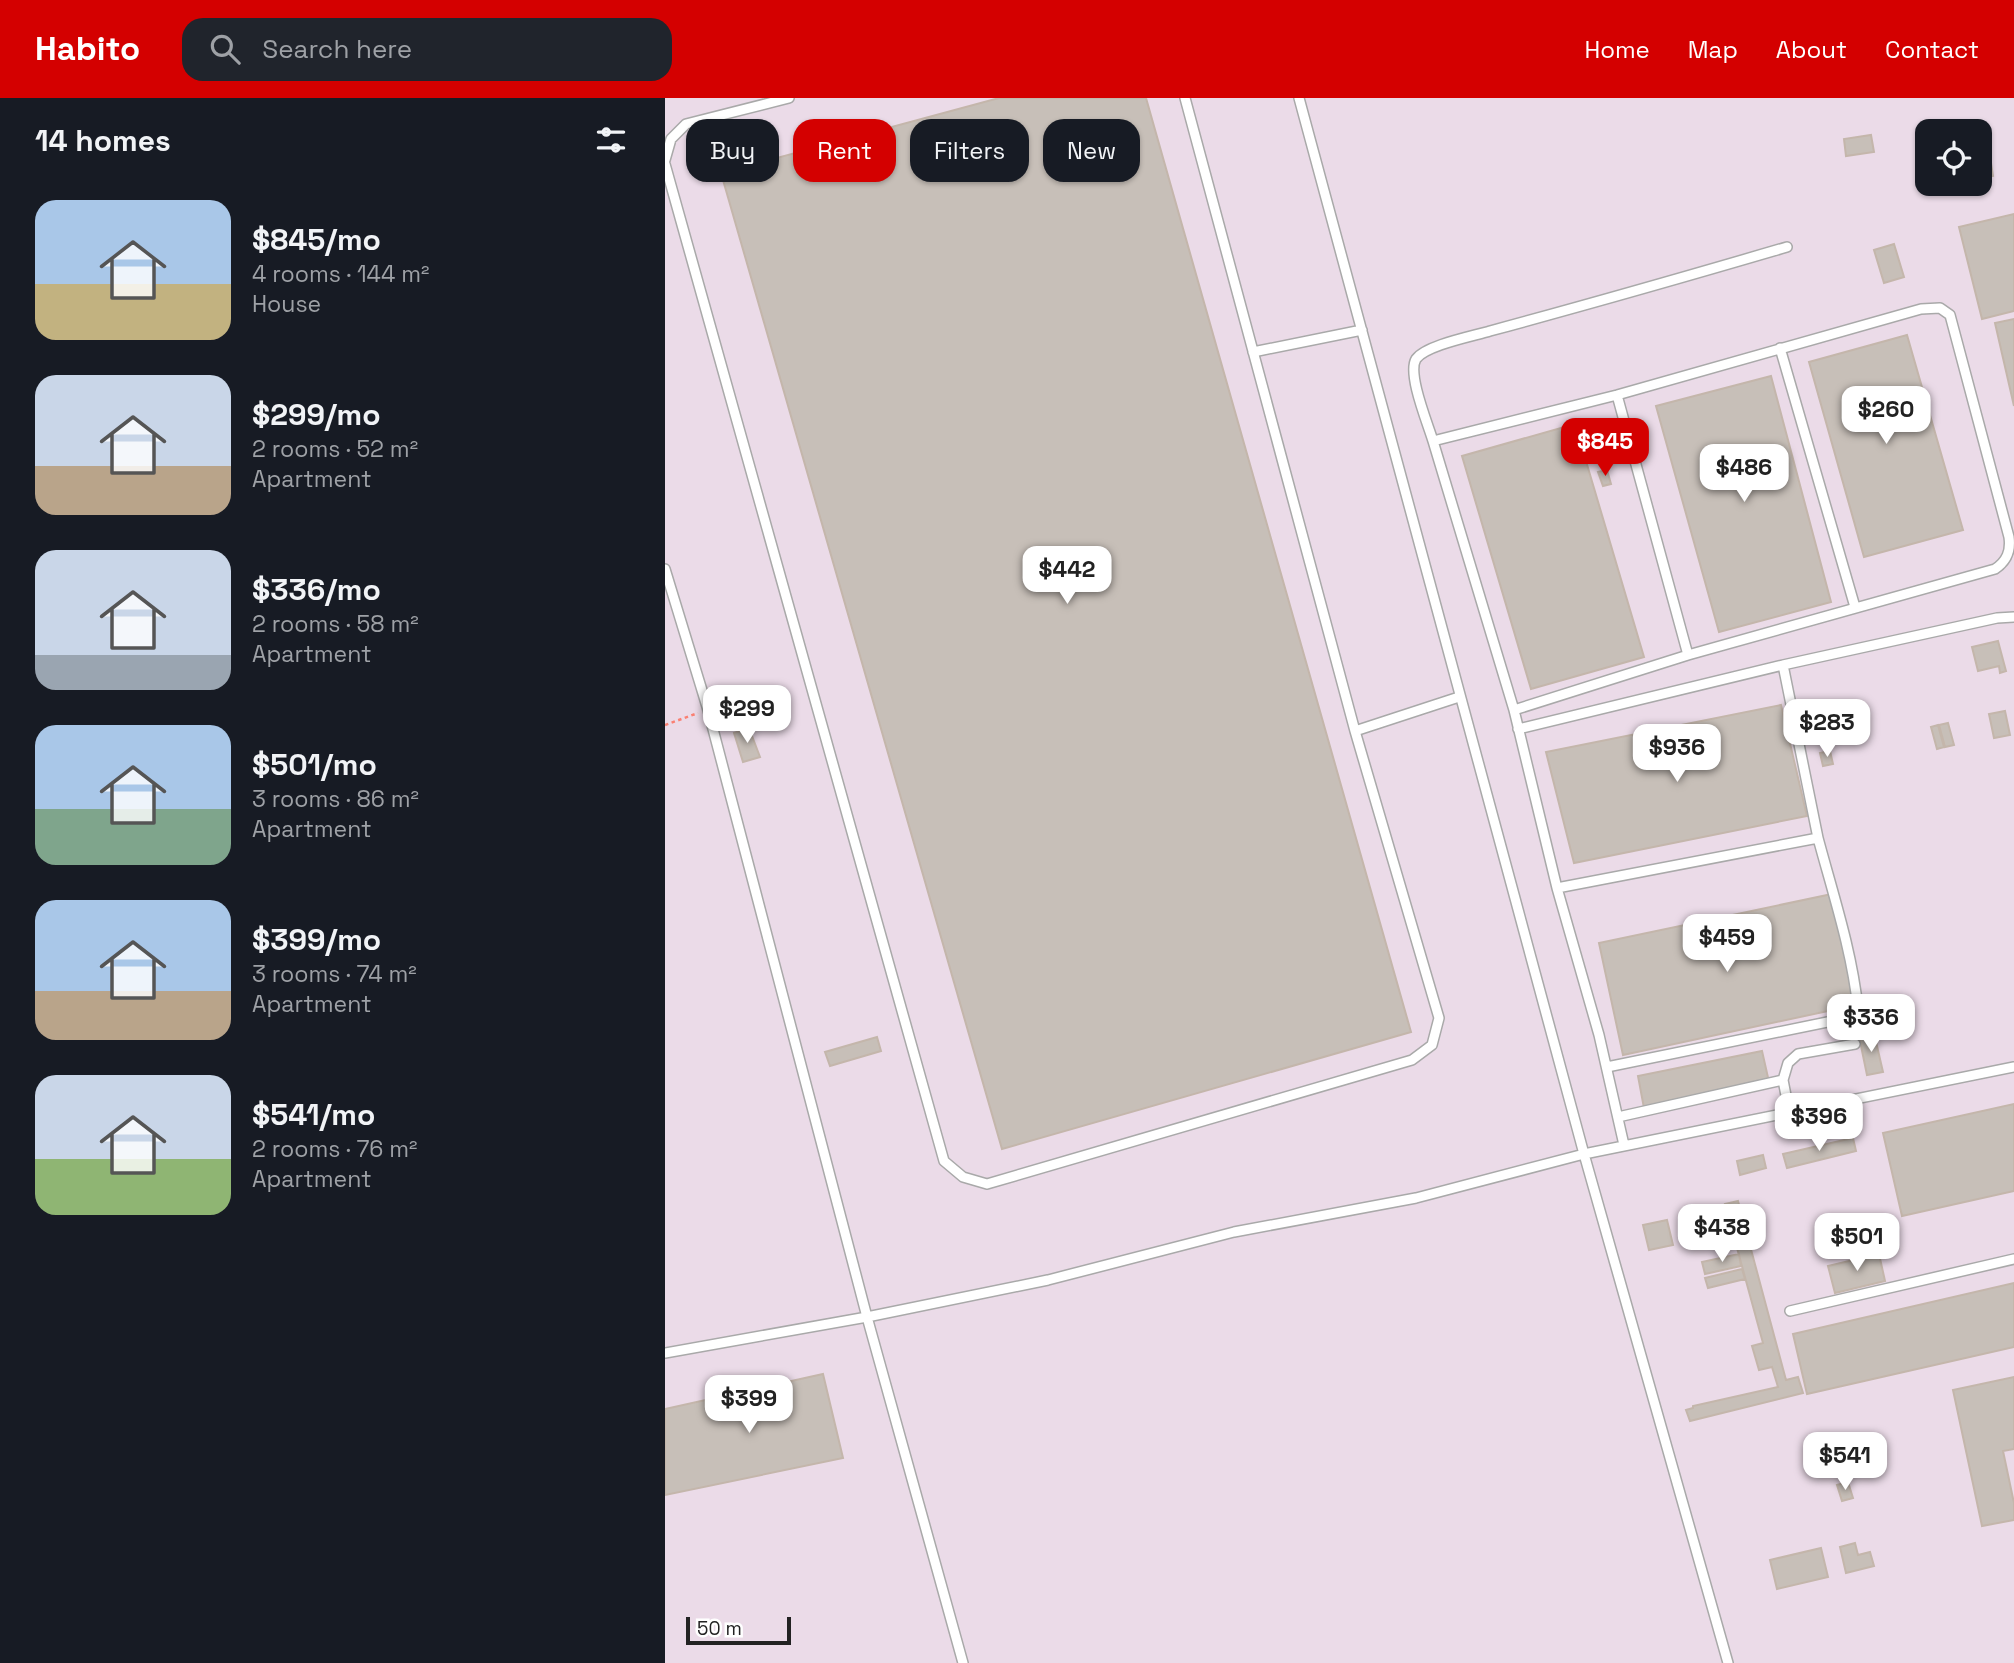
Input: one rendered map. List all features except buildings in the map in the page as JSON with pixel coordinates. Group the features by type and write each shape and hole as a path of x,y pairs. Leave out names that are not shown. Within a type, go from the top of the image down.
{"lane":[{"path":"789,98 686,124 671,139 665,162 944,1161 963,1177 988,1184 1412,1060 1432,1045 1439,1018 1355,731 1185,98"},
{"path":"1299,98 1584,1154 1728,1663"},
{"path":"1624,1145 1607,1067 1557,888 1514,710 1416,387 1413,369 1416,360 1423,353 1454,341 1787,247"},
{"path":"1433,441 1617,395 1921,309 1940,308 1950,315 1953,323 2011,548 2003,564 1996,569 1688,655 1514,710"},
{"path":"1253,352 1362,330"},
{"path":"1780,348 1855,607"},
{"path":"1617,395 1688,655"},
{"path":"665,569 708,710 867,1317 963,1663"},
{"path":"1518,729 1783,665 1997,618 2014,617"},
{"path":"1607,1067 1837,1020 1854,1014 1858,1009 1849,955 1818,838 1783,665"},
{"path":"1355,731 1459,697"},
{"path":"1557,888 1818,838"},
{"path":"1789,1111 1783,1080 1788,1063 1798,1054 1855,1044"},
{"path":"665,1353 867,1317 1048,1280 1234,1232 1416,1198 1624,1145 2014,1067"},
{"path":"1618,1117 1783,1080"},
{"path":"1790,1311 2014,1259"}],"path":[{"path":"665,725 708,710"}],"shaded area":[{"path":"665,98 2014,98 2014,1663 665,1663"}]}
